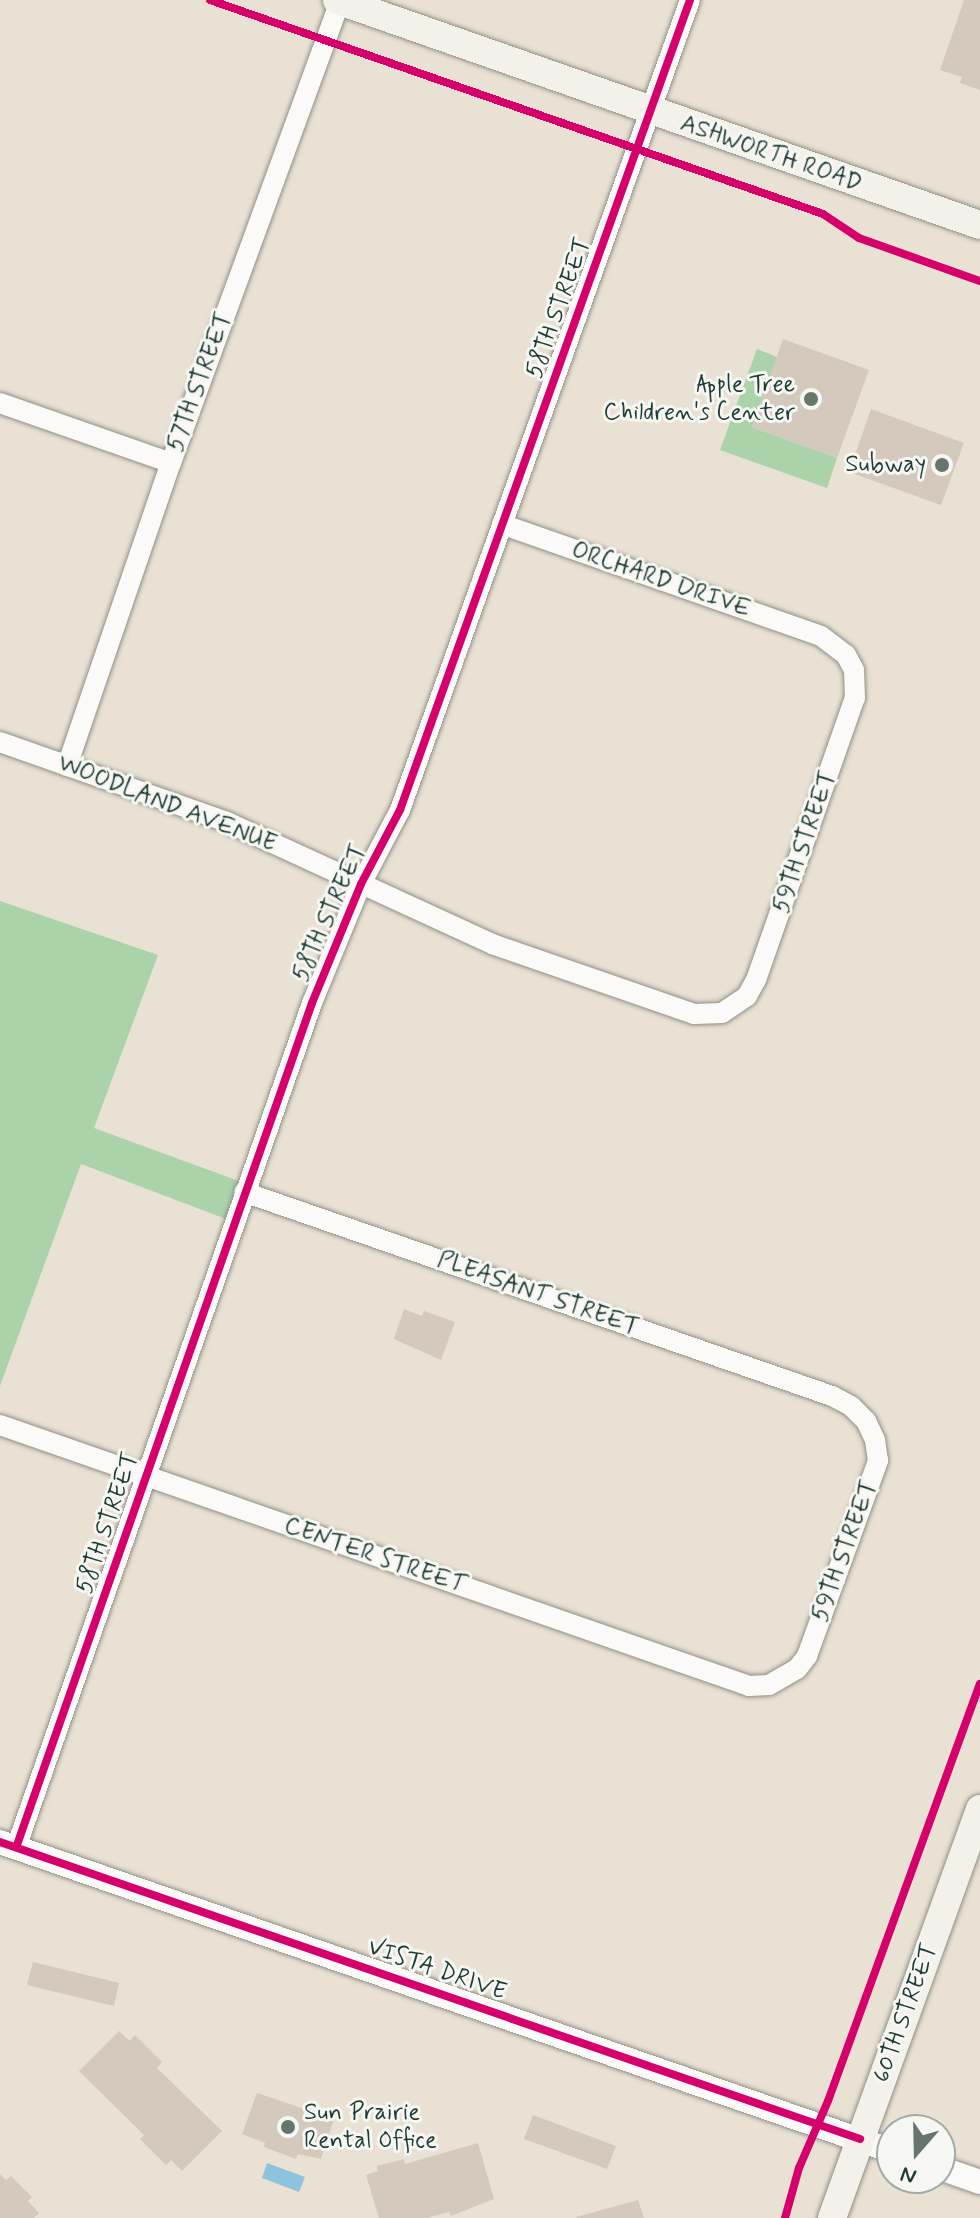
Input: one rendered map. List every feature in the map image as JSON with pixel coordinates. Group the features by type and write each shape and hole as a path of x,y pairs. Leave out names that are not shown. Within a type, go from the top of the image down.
{"main road":[{"name":"ASHWORTH ROAD","path":"338,0 980,225"},
{"name":"60TH STREET","path":"832,2218 980,1809"}],"street":[{"name":"57TH STREET","path":"67,766 171,463 338,0"},
{"name":"58TH STREET","path":"8,1843 145,1476 312,1003 361,884 400,810 690,0"},
{"path":"0,403 171,463"},
{"name":"ORCHARD DRIVE","path":"502,524 821,636"},
{"name":"59TH STREET","path":"688,1012 707,1015 722,1013 747,996 756,980 855,698 854,670 846,655 821,636"},
{"name":"WOODLAND AVENUE","path":"0,742 227,822 492,944 688,1012"},
{"name":"PLEASANT STREET","path":"244,1192 832,1396"},
{"name":"59TH STREET","path":"749,1686 781,1680 807,1656 878,1461 875,1440 866,1421 851,1406 832,1396"},
{"name":"CENTER STREET","path":"0,1425 749,1686"},
{"name":"VISTA DRIVE","path":"8,1843 876,2145"},
{"path":"956,2174 980,2182"}],"green space":[{"path":"757,349 777,357 752,427 837,458 827,488 720,450"},
{"path":"0,901 158,955 94,1128 247,1184 234,1222 81,1164 0,1386"}],"water":[{"path":"267,2163 305,2177 299,2192 262,2178"}],"building":[{"path":"964,0 980,0 980,90 960,83 962,77 940,70"},
{"name":"Apple Tree Children's Center","path":"783,339 869,370 837,458 752,427"},
{"path":"871,409 964,443 941,505 849,472"},
{"path":"404,1309 422,1316 424,1311 455,1322 441,1360 394,1339"},
{"path":"33,1962 119,1983 114,2006 27,1985"},
{"path":"119,2031 130,2041 135,2035 162,2062 157,2068 222,2131 182,2171 171,2160 166,2165 140,2139 144,2135 79,2071"},
{"name":"Sun Prairie Rental Office","path":"257,2093 334,2119 321,2159 298,2154 296,2159 264,2147 265,2143 242,2134"},
{"path":"533,2115 616,2146 607,2169 524,2139"},
{"path":"478,2143 494,2199 451,2216 449,2212 427,2218 379,2218 366,2175 378,2171 377,2166 404,2159 405,2164"},
{"path":"0,2174 6,2180 11,2176 32,2197 28,2201 39,2213 34,2218 0,2218"},
{"path":"638,2200 644,2218 576,2217"}],"cycle path":[{"path":"210,0 823,214 859,238 980,281"},
{"path":"17,1845 312,1003 361,884 400,810 690,0"},
{"path":"785,2218 799,2168 828,2101 980,1684"},
{"path":"0,1842 860,2139"}],"place":[{"name":"Apple Tree Children's Center","path":"811,399"},
{"name":"Subway","path":"942,465"},
{"name":"Sun Prairie Rental Office","path":"288,2127"}]}
